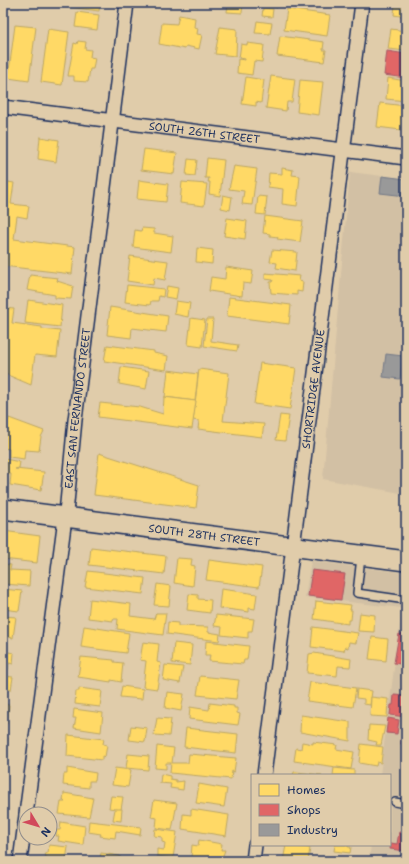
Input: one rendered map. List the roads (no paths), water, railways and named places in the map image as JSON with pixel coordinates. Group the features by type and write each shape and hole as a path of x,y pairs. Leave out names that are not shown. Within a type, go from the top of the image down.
{"street":[{"name":"EAST SAN FERNANDO STREET","path":"27,806 65,518 126,3"},
{"name":"SHORTRIDGE AVENUE","path":"264,774 342,150 362,3"},
{"name":"SOUTH 26TH STREET","path":"3,107 111,122 406,158"},
{"name":"SOUTH 28TH STREET","path":"3,510 406,561"},
{"name":"EAST SAN FERNANDO STREET","path":"20,861 22,846"},
{"path":"253,861 255,846"}],"lane":[{"path":"362,555 357,593 406,600"},
{"path":"395,802 406,804"}]}
